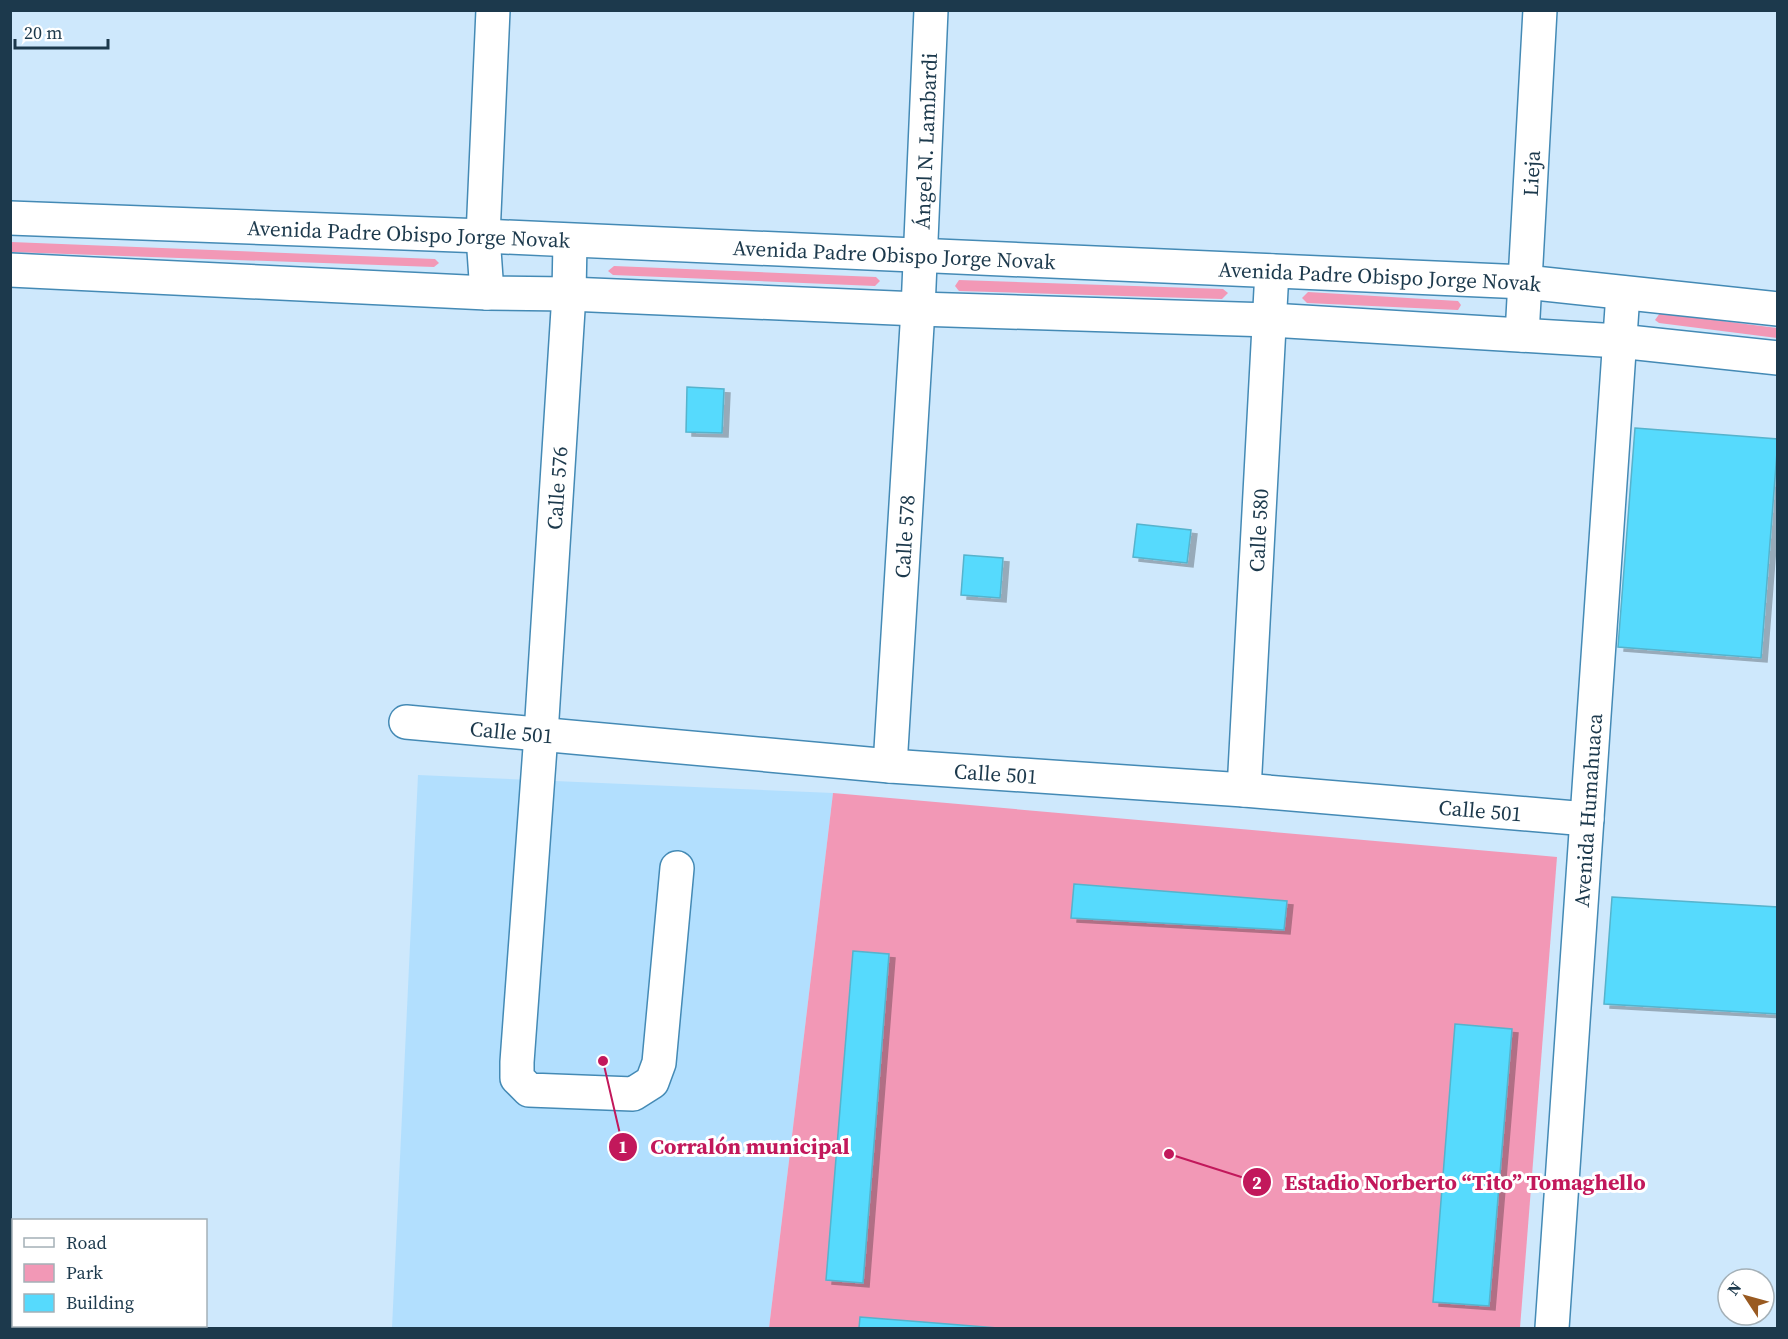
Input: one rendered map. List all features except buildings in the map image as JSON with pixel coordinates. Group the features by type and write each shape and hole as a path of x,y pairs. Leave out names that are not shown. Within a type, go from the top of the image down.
{"street":[{"path":"487,293 483,236 493,10"},
{"name":"Ángel N. Lambardi","path":"918,309 931,10"},
{"name":"Lieja","path":"1522,335 1540,10"},
{"name":"Avenida Padre Obispo Jorge Novak","path":"10,218 483,236 1525,282 1778,309"},
{"name":"Calle 576","path":"570,240 541,734 517,1062 518,1078 529,1090 633,1094 652,1082 659,1063 677,868"},
{"path":"10,270 487,293 1270,320 1619,341 1778,358"},
{"name":"Calle 580","path":"1244,790 1272,271"},
{"name":"Avenida Humahuaca","path":"1552,1329 1623,293"},
{"name":"Calle 578","path":"890,766 918,309"},
{"name":"Calle 501","path":"406,722 890,766 1244,790 1587,819"}],"shaded area":[{"path":"418,775 833,793 769,1328 392,1328"}],"green space":[{"path":"11,242 435,259 439,263 434,267 11,252"},
{"path":"614,266 876,277 880,281 875,286 613,275 608,271"},
{"path":"959,280 1223,289 1228,293 1222,299 959,291 955,286"},
{"path":"1308,292 1458,301 1461,305 1458,310 1307,303 1302,298"},
{"path":"1660,313 1777,328 1777,338 1659,323 1655,320"},
{"path":"833,793 1557,857 1520,1328 769,1328"}],"place":[{"name":"Corralón municipal","path":"603,1061"},
{"name":"Estadio Norberto “Tito” Tomaghello","path":"1169,1154"}]}
